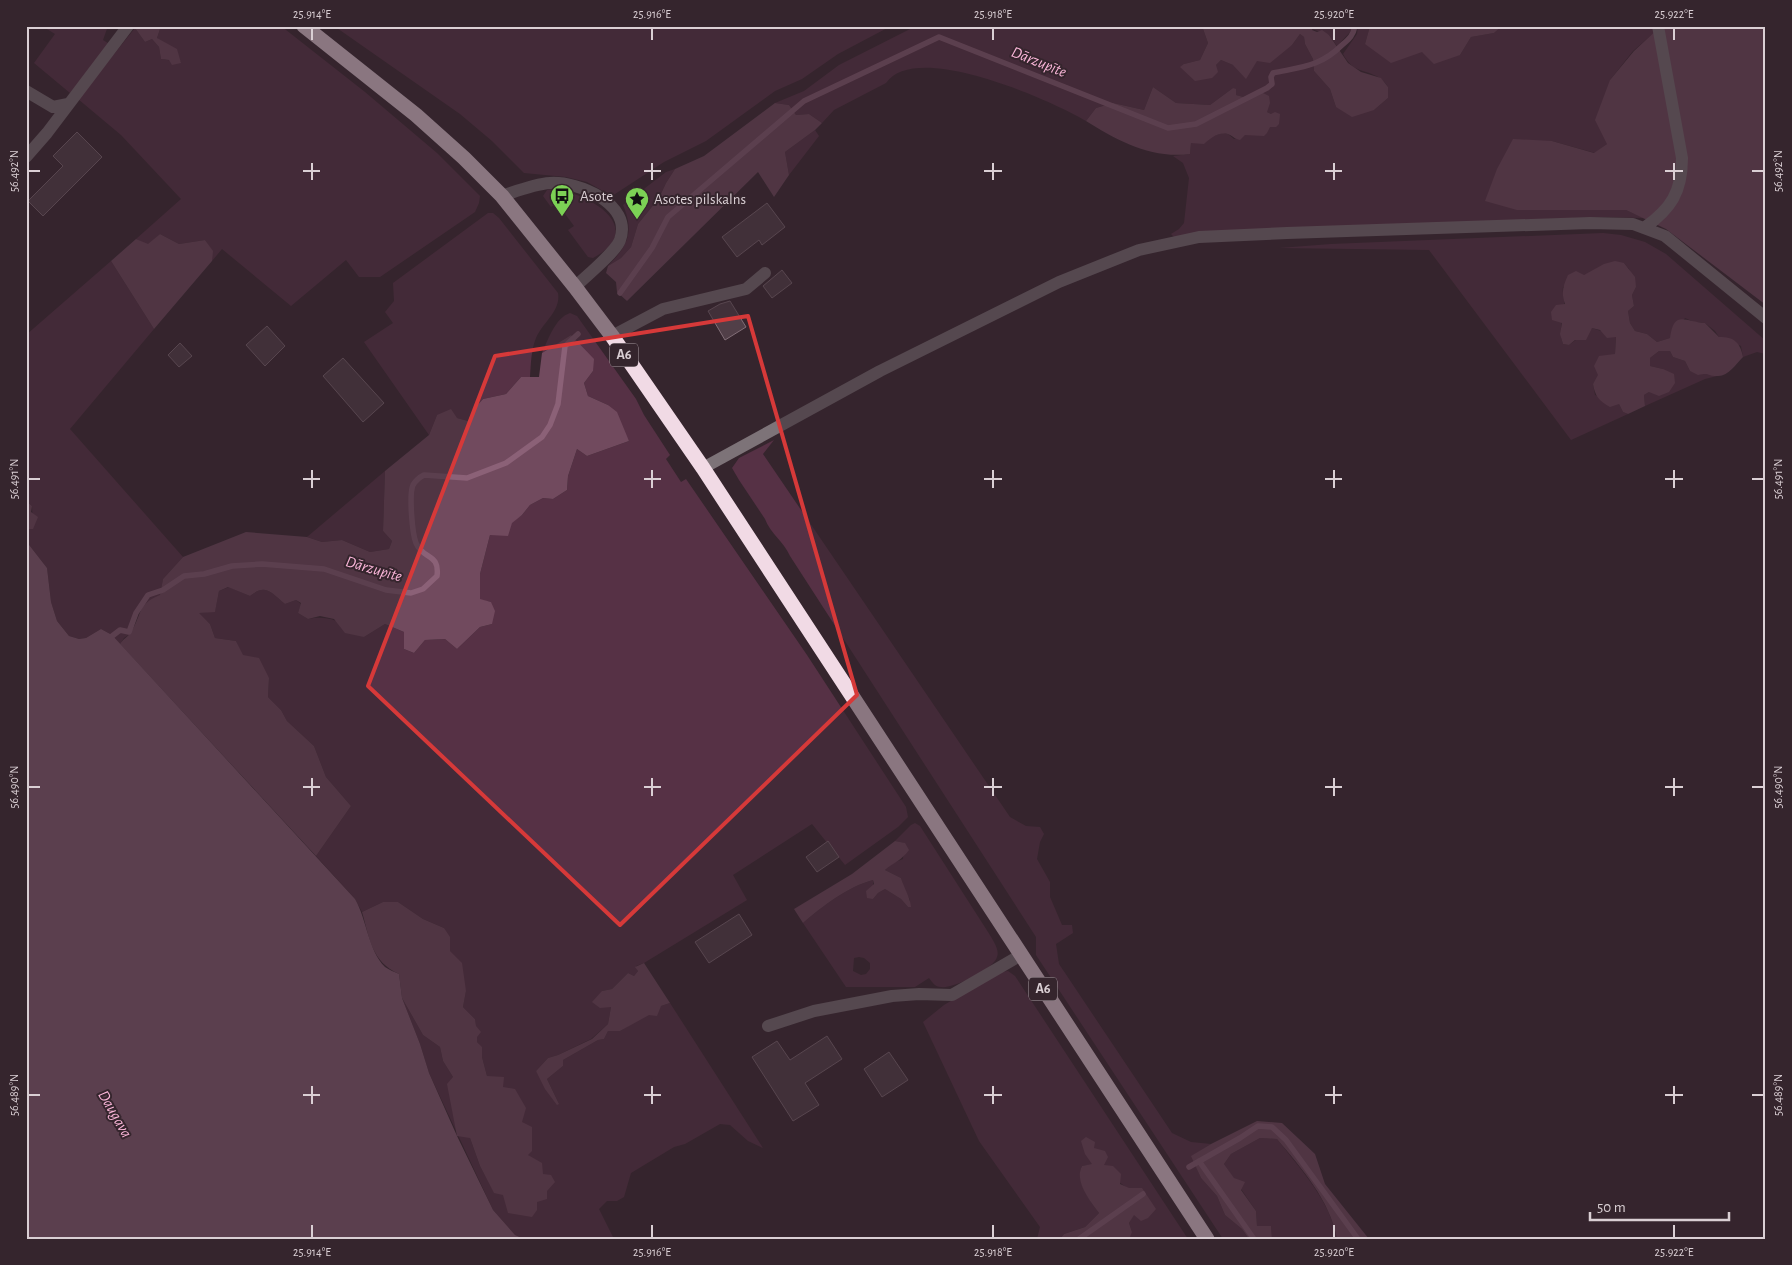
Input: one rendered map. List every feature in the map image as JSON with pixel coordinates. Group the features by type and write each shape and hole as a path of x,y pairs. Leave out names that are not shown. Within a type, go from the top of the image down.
{"highway":[{"name":"A6","path":"304,26 416,115 464,158 502,196 612,336 703,468 1207,1239"}],"street":[{"path":"26,158 128,26"},
{"path":"1644,228 1657,219 1672,201 1682,174 1682,158 1658,26"},
{"path":"26,91 53,107 68,104"},
{"path":"502,196 538,184 560,183 584,188 597,195 616,211 621,221 622,230 618,246 575,287"},
{"path":"703,468 880,371 1059,282 1139,250 1199,237 1287,232 1590,223 1633,224 1664,236 1766,318"},
{"path":"612,336 663,309 746,290 765,273"},
{"path":"768,1026 814,1011 892,996 919,994 952,995 1021,954"}],"highlighted area":[{"path":"748,316 857,695 620,925 368,686 495,356"}],"shaded area":[{"path":"42,26 108,26 103,40 111,45 70,93 34,63 55,34"},
{"path":"137,26 153,26 160,29 157,38 177,49 181,63 172,65 169,60 161,59 159,47 152,39 145,42 135,28"},
{"path":"153,26 281,26 365,92 437,153 480,196 475,212 380,277 359,277 346,260 291,306 222,249 212,261 212,251 205,240 179,244 160,234 148,245 136,239 181,199 121,135 78,99 135,28 145,42 152,39 159,47 161,59 181,62 157,38 160,29"},
{"path":"334,26 891,26 838,54 802,79 775,91 706,141 664,162 612,196 587,182 566,177 524,173 492,141 460,114"},
{"path":"916,26 1202,26 1208,43 1200,60 1184,64 1216,65 1221,60 1233,65 1257,61 1292,45 1300,34 1304,37 1305,44 1313,59 1314,71 1330,89 1336,107 1374,110 1388,98 1388,87 1380,78 1355,68 1343,54 1357,34 1358,26 1370,26 1365,44 1460,55 1471,37 1494,33 1502,26 1654,26 1655,32 1633,51 1610,80 1607,144 1595,153 1552,141 1517,210 1626,210 1644,218 1599,217 1222,231 1174,237 1171,234 1184,223 1189,178 1183,163 1173,156 1190,154 1191,143 1223,133 1228,134 1234,139 1245,135 1267,133 1271,114 1267,112 1261,92 1247,98 1236,95 1233,88 1210,105 1176,103 1153,87 1144,110 1113,103 1096,108 1086,121 1015,88 953,71 925,68 902,71 886,83 834,110 822,123 809,114 796,115 789,105 775,103 804,91 839,65"},
{"path":"1202,26 1314,26 1312,30 1317,32 1322,30 1329,35 1348,63 1361,72 1381,78 1388,87 1388,98 1374,110 1352,117 1336,107 1330,89 1314,71 1313,59 1305,44 1304,37 1300,34 1292,45 1270,63 1257,61 1246,79 1233,65 1221,60 1216,65 1218,72 1212,78 1195,81 1180,67 1184,64 1200,60 1208,43"},
{"path":"1314,26 1353,26 1351,31 1337,46 1329,35 1312,29"},
{"path":"1370,26 1502,26 1494,33 1471,37 1460,55 1434,64 1422,52 1391,63 1365,44"},
{"path":"1661,26 1766,26 1766,305 1666,229 1626,210 1517,210 1485,201 1497,169 1513,139 1552,141 1594,153 1607,144 1595,120 1610,80 1634,51"},
{"path":"1153,87 1176,103 1210,105 1233,88 1236,89 1236,95 1247,98 1261,92 1269,96 1270,103 1267,112 1280,114 1279,124 1276,127 1270,127 1264,136 1245,135 1240,140 1227,134 1219,134 1204,144 1191,143 1190,154 1176,155 1162,154 1135,147 1086,121 1096,108 1113,103 1144,110"},
{"path":"775,103 789,105 796,115 809,114 822,123 785,152 789,175 774,197 758,172 627,301 617,292 616,282 606,273 608,266 621,258 631,247 638,224 659,198 675,169 704,156"},
{"path":"815,130 819,136 789,175 785,152"},
{"path":"675,169 659,198 638,224 631,247 621,258 608,266 620,252 629,231 627,215 623,205 666,172"},
{"path":"552,189 581,197 596,204 607,213 614,224 615,235 609,247 593,258 588,257 568,230 574,226 557,203 551,207 543,196 547,190"},
{"path":"488,213 493,213 499,218 558,293 557,305 534,343 530,377 521,377 506,394 483,399 473,410 468,421 437,415 429,435 364,342 393,323 385,312 394,301 393,283"},
{"path":"1603,233 1621,235 1645,242 1666,254 1766,341 1766,354 1757,352 1743,357 1741,346 1719,337 1705,323 1694,322 1685,318 1670,338 1657,342 1647,334 1635,331 1630,323 1628,311 1634,306 1632,295 1636,287 1629,269 1624,263 1584,275 1563,287 1564,304 1561,330 1563,344 1569,345 1592,328 1616,336 1615,354 1593,384 1595,395 1619,404 1623,412 1628,414 1571,440 1429,250 1279,248 1331,244"},
{"path":"160,234 179,244 205,240 213,251 212,261 154,329 111,261 136,239 148,244"},
{"path":"111,261 154,329 70,429 183,557 163,579 160,596 138,613 130,634 120,644 112,635 101,629 86,638 79,639 69,636 57,621 51,602 47,568 26,541 26,529 33,529 32,506 26,501 26,335"},
{"path":"1615,261 1624,263 1635,277 1636,287 1632,295 1634,306 1628,311 1630,323 1635,331 1647,334 1657,342 1670,338 1674,323 1678,320 1705,323 1719,337 1735,341 1743,357 1732,370 1721,376 1698,375 1690,371 1685,361 1673,357 1670,351 1659,351 1650,358 1650,366 1674,374 1675,383 1669,392 1659,396 1649,392 1644,395 1645,406 1628,414 1623,412 1619,404 1610,407 1603,403 1596,395 1593,384 1598,375 1594,366 1599,356 1615,354 1616,337 1607,338 1600,330 1592,328 1586,340 1575,340 1569,345 1563,344 1560,334 1562,323 1552,320 1551,312 1556,305 1565,304 1563,290 1568,275 1576,271 1584,275 1604,264"},
{"path":"570,313 577,316 636,399 670,455 666,459 681,482 686,479 807,655 906,807 908,817 898,827 845,865 812,824 733,875 747,900 644,963 636,966 638,971 634,976 628,973 612,989 602,991 611,1007 608,1024 591,1039 548,1058 536,1071 559,1104 547,1079 563,1066 563,1060 598,1040 604,1039 608,1031 620,1031 661,1006 670,1003 763,1148 748,1141 730,1125 720,1124 685,1144 674,1147 631,1173 624,1197 617,1201 607,1201 599,1209 614,1239 524,1239 515,1235 493,1210 429,1073 402,998 423,1035 440,1047 443,1061 453,1077 480,1166 494,1192 537,1202 543,1174 528,1155 522,1122 503,1088 487,1076 482,1057 482,1048 477,1042 475,1019 463,1007 466,991 450,951 444,928 423,919 398,902 383,902 362,912 355,899 316,856 351,806 326,777 314,746 287,721 281,710 268,697 269,678 242,655 236,641 215,638 210,624 198,613 215,611 219,591 229,587 250,596 260,590 264,590 272,593 285,604 296,600 301,604 298,613 308,619 331,619 364,637 385,624 404,632 404,649 414,653 425,640 445,639 457,649 480,627 492,624 491,602 480,600 480,574 490,535 522,515 530,505 543,498 553,499 567,490 568,476 577,449 587,456 629,441 608,405 588,396 584,383 593,371 571,335 542,353 556,324"},
{"path":"571,335 594,359 593,371 584,383 588,396 608,405 617,412 629,441 587,456 577,449 568,476 567,490 553,499 543,498 530,505 512,523 508,536 490,535 480,574 480,599 491,602 495,611 492,624 480,627 457,649 445,639 425,640 414,653 404,649 404,632 385,624 364,637 345,633 334,619 320,616 308,619 298,613 301,603 296,600 285,604 272,593 264,590 260,590 250,596 228,587 219,591 215,612 199,613 210,624 215,638 236,641 243,655 259,658 269,678 268,697 281,710 287,721 314,746 326,777 351,806 316,856 120,644 131,632 141,610 147,602 160,595 163,579 183,557 246,532 307,537 322,542 342,540 370,552 389,549 392,541 383,531 385,471 429,435 437,415 451,409 457,418 468,421 473,410 483,399 506,394 521,377 539,377 542,353"},
{"path":"1659,351 1670,351 1673,357 1685,361 1690,371 1717,376 1705,379 1645,406 1644,395 1649,392 1663,369 1650,366 1650,358"},
{"path":"774,440 763,454 1010,817 1026,826 1040,827 1044,834 1040,842 1037,859 1050,882 1050,897 1062,925 1072,925 1073,933 1056,944 1059,964 1172,1133 1191,1142 1211,1144 1192,1156 1201,1178 1217,1196 1225,1215 1242,1229 1249,1239 1223,1239 1036,955 1036,937 784,546 770,529 739,480 732,468 739,458"},
{"path":"385,471 383,531 392,541 389,549 370,552 342,540 322,542 307,537"},
{"path":"26,501 32,506 31,512 38,517 33,529 26,529"},
{"path":"915,823 920,826 997,947 997,957 989,967 981,972 963,982 947,987 937,986 929,978 915,987 846,987 803,923 845,892 873,880 873,899 885,889 901,899 908,907 910,900 901,878 885,870 893,863 903,859 904,843 895,841","holes":["854,958 864,958 870,963 870,969 866,974 861,975 853,971"]},
{"path":"895,841 905,843 909,850 885,870 901,878 911,907 908,907 901,899 885,889 873,899 867,898 866,891 874,884 873,880 845,892 803,923 794,909 852,874"},
{"path":"383,902 398,902 423,919 444,928 450,937 450,951 462,963 466,991 463,1007 475,1019 476,1026 481,1032 477,1037 477,1042 482,1047 482,1057 487,1076 504,1077 503,1087 515,1089 526,1108 522,1122 532,1127 532,1151 528,1155 542,1163 543,1174 551,1175 555,1182 547,1191 547,1199 537,1202 537,1210 532,1217 508,1213 503,1195 494,1193 480,1166 470,1138 457,1136 447,1084 453,1077 443,1061 440,1047 423,1035 402,998 399,974 390,969 377,956 370,940 362,912"},
{"path":"644,963 670,1003 661,1006 657,1016 649,1015 620,1031 608,1031 604,1039 598,1040 563,1060 563,1066 547,1079 559,1104 557,1105 545,1089 536,1071 548,1058 592,1039 608,1024 611,1007 600,1008 592,1002 602,991 612,989 628,973 634,976 638,971 635,967"},
{"path":"1008,971 1015,976 1188,1239 1122,1239 1132,1232 1129,1223 1134,1214 1129,1189 1104,1167 1091,1165 1082,1166 1080,1178 1084,1191 1099,1213 1085,1227 1064,1234 1060,1239 1037,1239 1040,1227 979,1141 923,1022 944,1005 1000,972"},
{"path":"1257,1121 1282,1123 1315,1154 1325,1184 1369,1239 1337,1239 1322,1198 1277,1139 1260,1138 1231,1154 1224,1164 1234,1178 1245,1182 1241,1190 1256,1211 1257,1226 1271,1226 1272,1239 1249,1239 1242,1229 1225,1215 1217,1196 1201,1178 1191,1156"},
{"path":"1086,1137 1095,1142 1094,1148 1105,1151 1108,1157 1104,1165 1113,1166 1121,1174 1120,1184 1129,1188 1142,1188 1156,1209 1148,1218 1141,1221 1134,1215 1129,1223 1132,1232 1130,1237 1122,1239 1060,1239 1064,1234 1085,1227 1099,1213 1091,1203 1081,1184 1080,1172 1082,1166 1092,1164 1085,1154 1081,1141"},
{"path":"1260,1138 1277,1139 1305,1174 1328,1211 1337,1239 1272,1239 1271,1226 1257,1226 1256,1211 1224,1164 1231,1154"}],"water":[{"name":"Daugava","path":"26,541 47,568 51,602 57,621 69,636 79,639 86,638 101,629 112,635 355,899 371,944 379,960 385,967 399,974 402,998 429,1073 493,1210 515,1235 524,1239 26,1239"}],"building":[{"path":"77,132 102,157 43,216 28,201 63,166 53,156"},
{"path":"767,203 785,227 762,245 759,240 737,257 722,237"},
{"path":"782,270 792,283 772,298 763,286"},
{"path":"730,301 746,327 725,340 708,311"},
{"path":"267,326 285,346 265,366 246,345"},
{"path":"180,343 192,356 179,367 168,355"},
{"path":"343,358 384,403 363,422 323,376"},
{"path":"828,841 839,857 817,872 806,857"},
{"path":"739,914 752,935 709,963 695,942"},
{"path":"827,1036 842,1059 805,1083 819,1105 793,1121 752,1057 777,1041 790,1060"},
{"path":"889,1052 908,1080 882,1097 864,1069"}],"waterway":[{"name":"Dārzupīte","path":"620,293 652,248 668,217 804,101 939,37 1168,128 1196,124 1267,88 1272,84 1271,77 1273,73 1310,65 1326,58 1349,39 1355,26"},
{"name":"Dārzupīte","path":"107,640 120,630 129,632 136,613 148,595 163,590 184,576 204,574 232,566 262,564 324,569 386,590 411,593 423,589 437,576 437,569 434,560 423,552 416,543 413,531 411,496 413,485 424,475 467,478 506,463 542,437 550,425 558,404 565,346 578,334"},
{"path":"1189,1167 1258,1126 1272,1127 1286,1140 1358,1239"},
{"path":"1199,1161 1254,1239"},
{"path":"1079,1239 1143,1194"}],"place":[{"name":"Asote","path":"562,217"},
{"name":"Asotes pilskalns","path":"637,220"}]}
